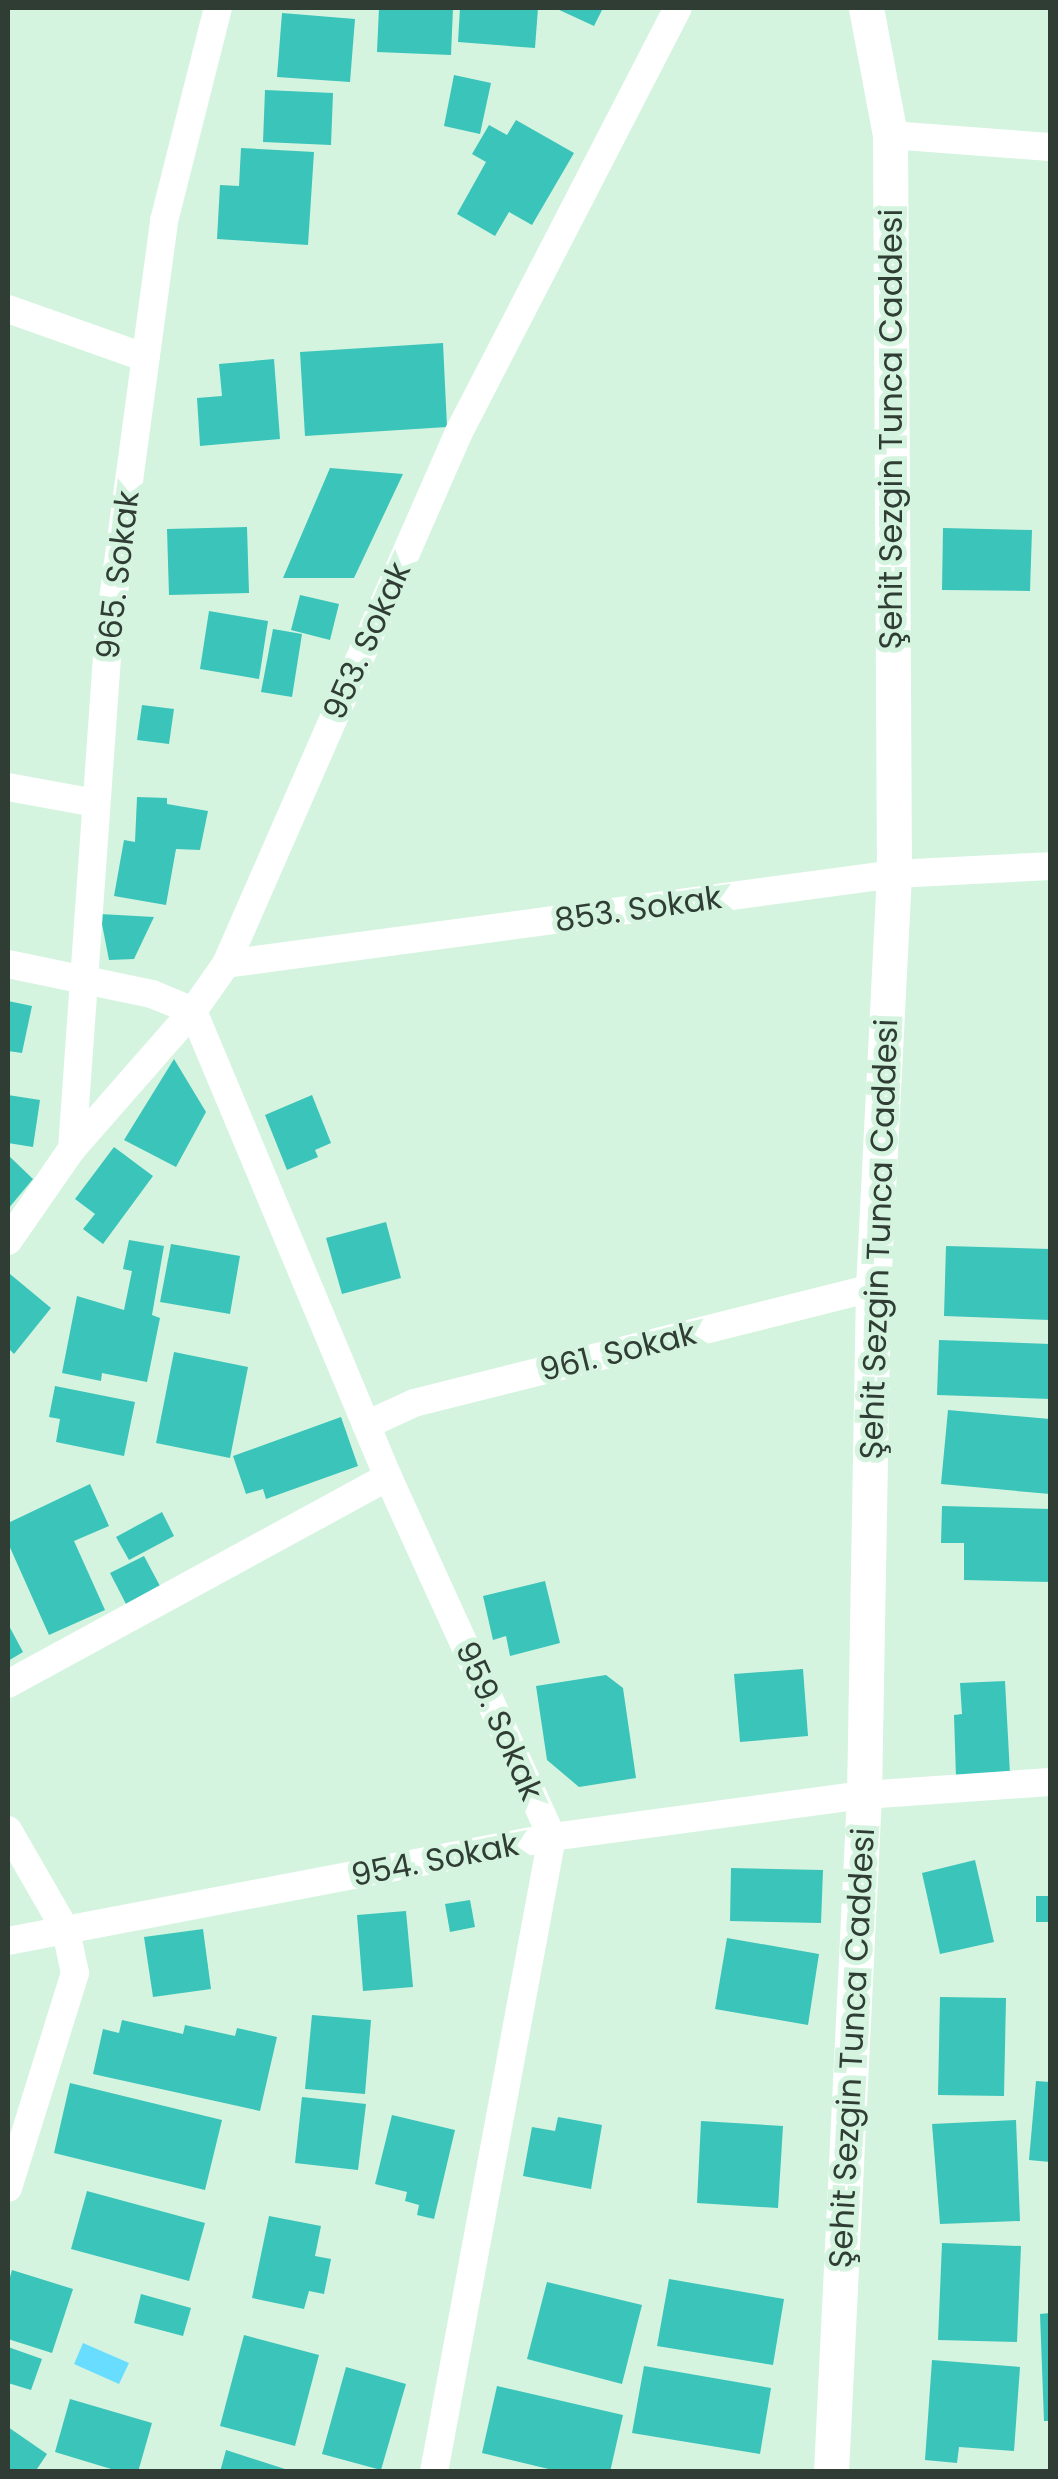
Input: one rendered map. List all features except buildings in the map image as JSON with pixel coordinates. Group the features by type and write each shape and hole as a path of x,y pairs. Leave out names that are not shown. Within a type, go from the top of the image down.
{"street":[{"name":"965. Sokak","path":"72,1149 109,629 164,221 218,8"},
{"name":"953. Sokak","path":"8,1241 72,1149 193,1011 226,964 459,432 678,8"},
{"name":"Şehit Sezgin Tunca Caddesi","path":"831,2472 864,1795 873,1288 894,874 890,136 866,8"},
{"path":"890,136 1050,147"},
{"path":"8,309 146,358"},
{"path":"8,787 96,803"},
{"name":"853. Sokak","path":"226,964 894,874 1050,866"},
{"path":"8,964 152,994 193,1011"},
{"name":"959. Sokak","path":"193,1011 388,1477 552,1837 434,2472"},
{"name":"961. Sokak","path":"366,1424 414,1403 873,1288"},
{"path":"8,1684 388,1477"},
{"name":"954. Sokak","path":"8,1940 552,1837 864,1795 1050,1782"},
{"path":"8,1830 66,1932 75,1973 8,2188"}],"water":[{"path":"83,2343 129,2363 119,2384 74,2364"}]}
